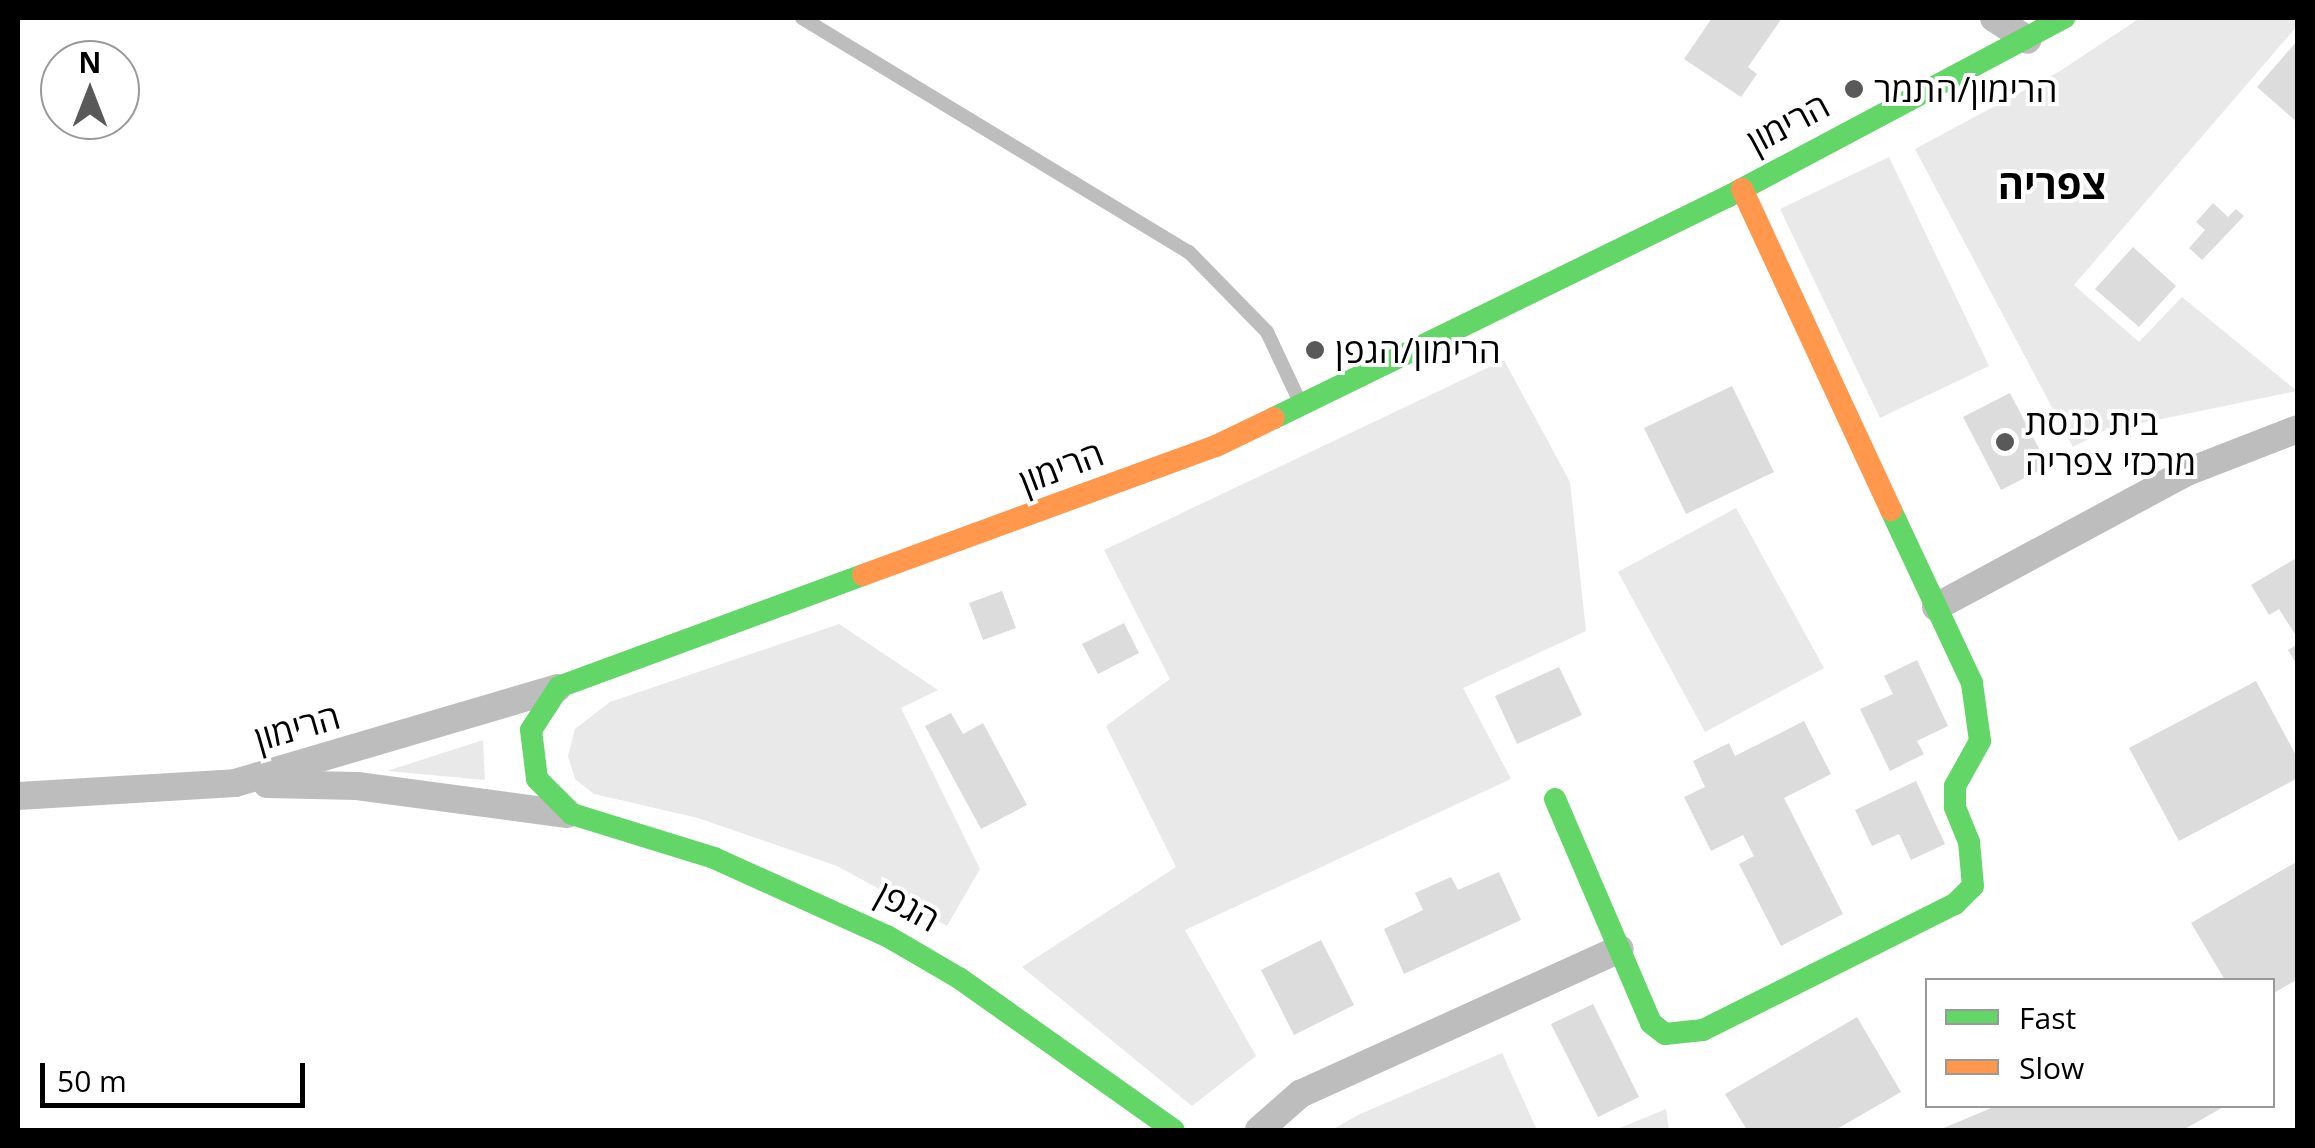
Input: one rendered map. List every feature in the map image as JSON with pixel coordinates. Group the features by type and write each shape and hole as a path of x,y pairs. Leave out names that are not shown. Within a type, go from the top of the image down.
{"street":[{"path":"1994,18 2028,40"},
{"name":"הרימון","path":"18,796 235,783 558,687 1124,484 1301,406 1742,189 2064,18"},
{"path":"1556,798 1651,1023 1665,1034 1684,1037 1956,904 1973,886 1956,786 1980,741 1982,718 1936,608 1742,189"},
{"path":"1936,608 2187,472 2298,430"},
{"path":"558,687 532,730 532,754 548,797 572,814"},
{"name":"הגפן","path":"235,783 357,786 572,814 714,858 887,936 958,978 1174,1130"},
{"path":"1259,1130 1300,1094 1620,949"}],"lane":[{"path":"802,18 1188,252 1267,332 1301,406"}],"shaded area":[{"path":"2140,18 2297,18 2298,25 2074,285 2139,342 2182,297 2297,391 2104,431 2073,447 1915,149 2060,71"},
{"path":"1889,157 1989,366 1880,418 1780,209"},
{"path":"1504,360 1570,482 1586,631 1463,688 1511,779 1185,930 1256,1056 1192,1106 1022,967 1176,867 1106,726 1170,679 1104,550"},
{"path":"1736,508 1824,668 1705,732 1618,572"},
{"path":"839,624 938,690 901,708 980,869 947,926 837,866 698,818 594,794 575,779 568,756 575,729 610,702"},
{"path":"483,740 485,780 387,771"},
{"path":"1502,1053 1537,1130 1332,1130 1358,1115"},
{"path":"1666,1109 1669,1130 1615,1130"}],"building":[{"path":"1712,18 1782,18 1748,67 1757,74 1741,97 1684,59"},
{"path":"2298,40 2298,123 2257,87"},
{"path":"2213,203 2228,217 2236,209 2244,216 2202,260 2189,248 2205,230 2196,222"},
{"path":"2133,247 2176,286 2139,327 2095,289"},
{"path":"1732,386 1774,472 1686,514 1644,428"},
{"name":"בית כנסת מרכזי צפריה","path":"2010,393 2048,466 2001,490 1963,417"},
{"path":"2298,557 2298,639 2279,609 2269,615 2251,585"},
{"path":"1002,591 1016,628 983,640 969,603"},
{"path":"1124,623 1139,653 1098,674 1082,644"},
{"path":"2298,644 2298,666 2288,650"},
{"path":"1917,660 1948,726 1917,741 1924,754 1890,771 1860,709 1893,694 1884,676"},
{"path":"1559,667 1582,715 1517,744 1495,696"},
{"path":"2256,681 2298,759 2298,778 2179,841 2129,748"},
{"path":"951,713 963,734 983,723 1027,805 981,829 925,726"},
{"path":"1804,721 1831,774 1784,798 1843,914 1781,946 1739,864 1754,856 1743,835 1711,851 1684,797 1705,787 1693,761 1729,743 1735,756"},
{"path":"1916,781 1945,844 1911,860 1899,834 1872,846 1855,810"},
{"path":"2298,861 2298,979 2275,992 2275,978 2224,978 2191,923"},
{"path":"1499,872 1521,920 1404,974 1384,929 1423,910 1415,893 1451,877 1458,890"},
{"path":"1321,940 1354,1005 1294,1035 1261,970"},
{"path":"1593,1004 1639,1097 1598,1117 1551,1024"},
{"path":"1857,1017 1901,1092 1835,1130 1747,1130 1725,1094"},
{"path":"1991,1108 2222,1108 2183,1130 1939,1130"}],"traffic: fast":[{"path":"1274,418 1727,197 2064,18"},
{"path":"1555,799 1651,1023 1665,1034 1703,1030 1955,904 1973,886 1969,842 1955,807 1955,786 1980,741 1972,683 1891,510"},
{"path":"863,575 559,687 531,730 537,779 572,814 714,858 887,936 959,978 1174,1130"}],"traffic: slow":[{"path":"1742,189 1891,510"},
{"path":"863,575 1216,446 1274,418"}],"place":[{"name":"הרימון/התמר","path":"1854,89"},
{"name":"הרימון/הגפן","path":"1315,350"},
{"name":"בית כנסת מרכזי צפריה","path":"2005,442"}],"district":[{"name":"צפריה","path":"2052,184"}]}
